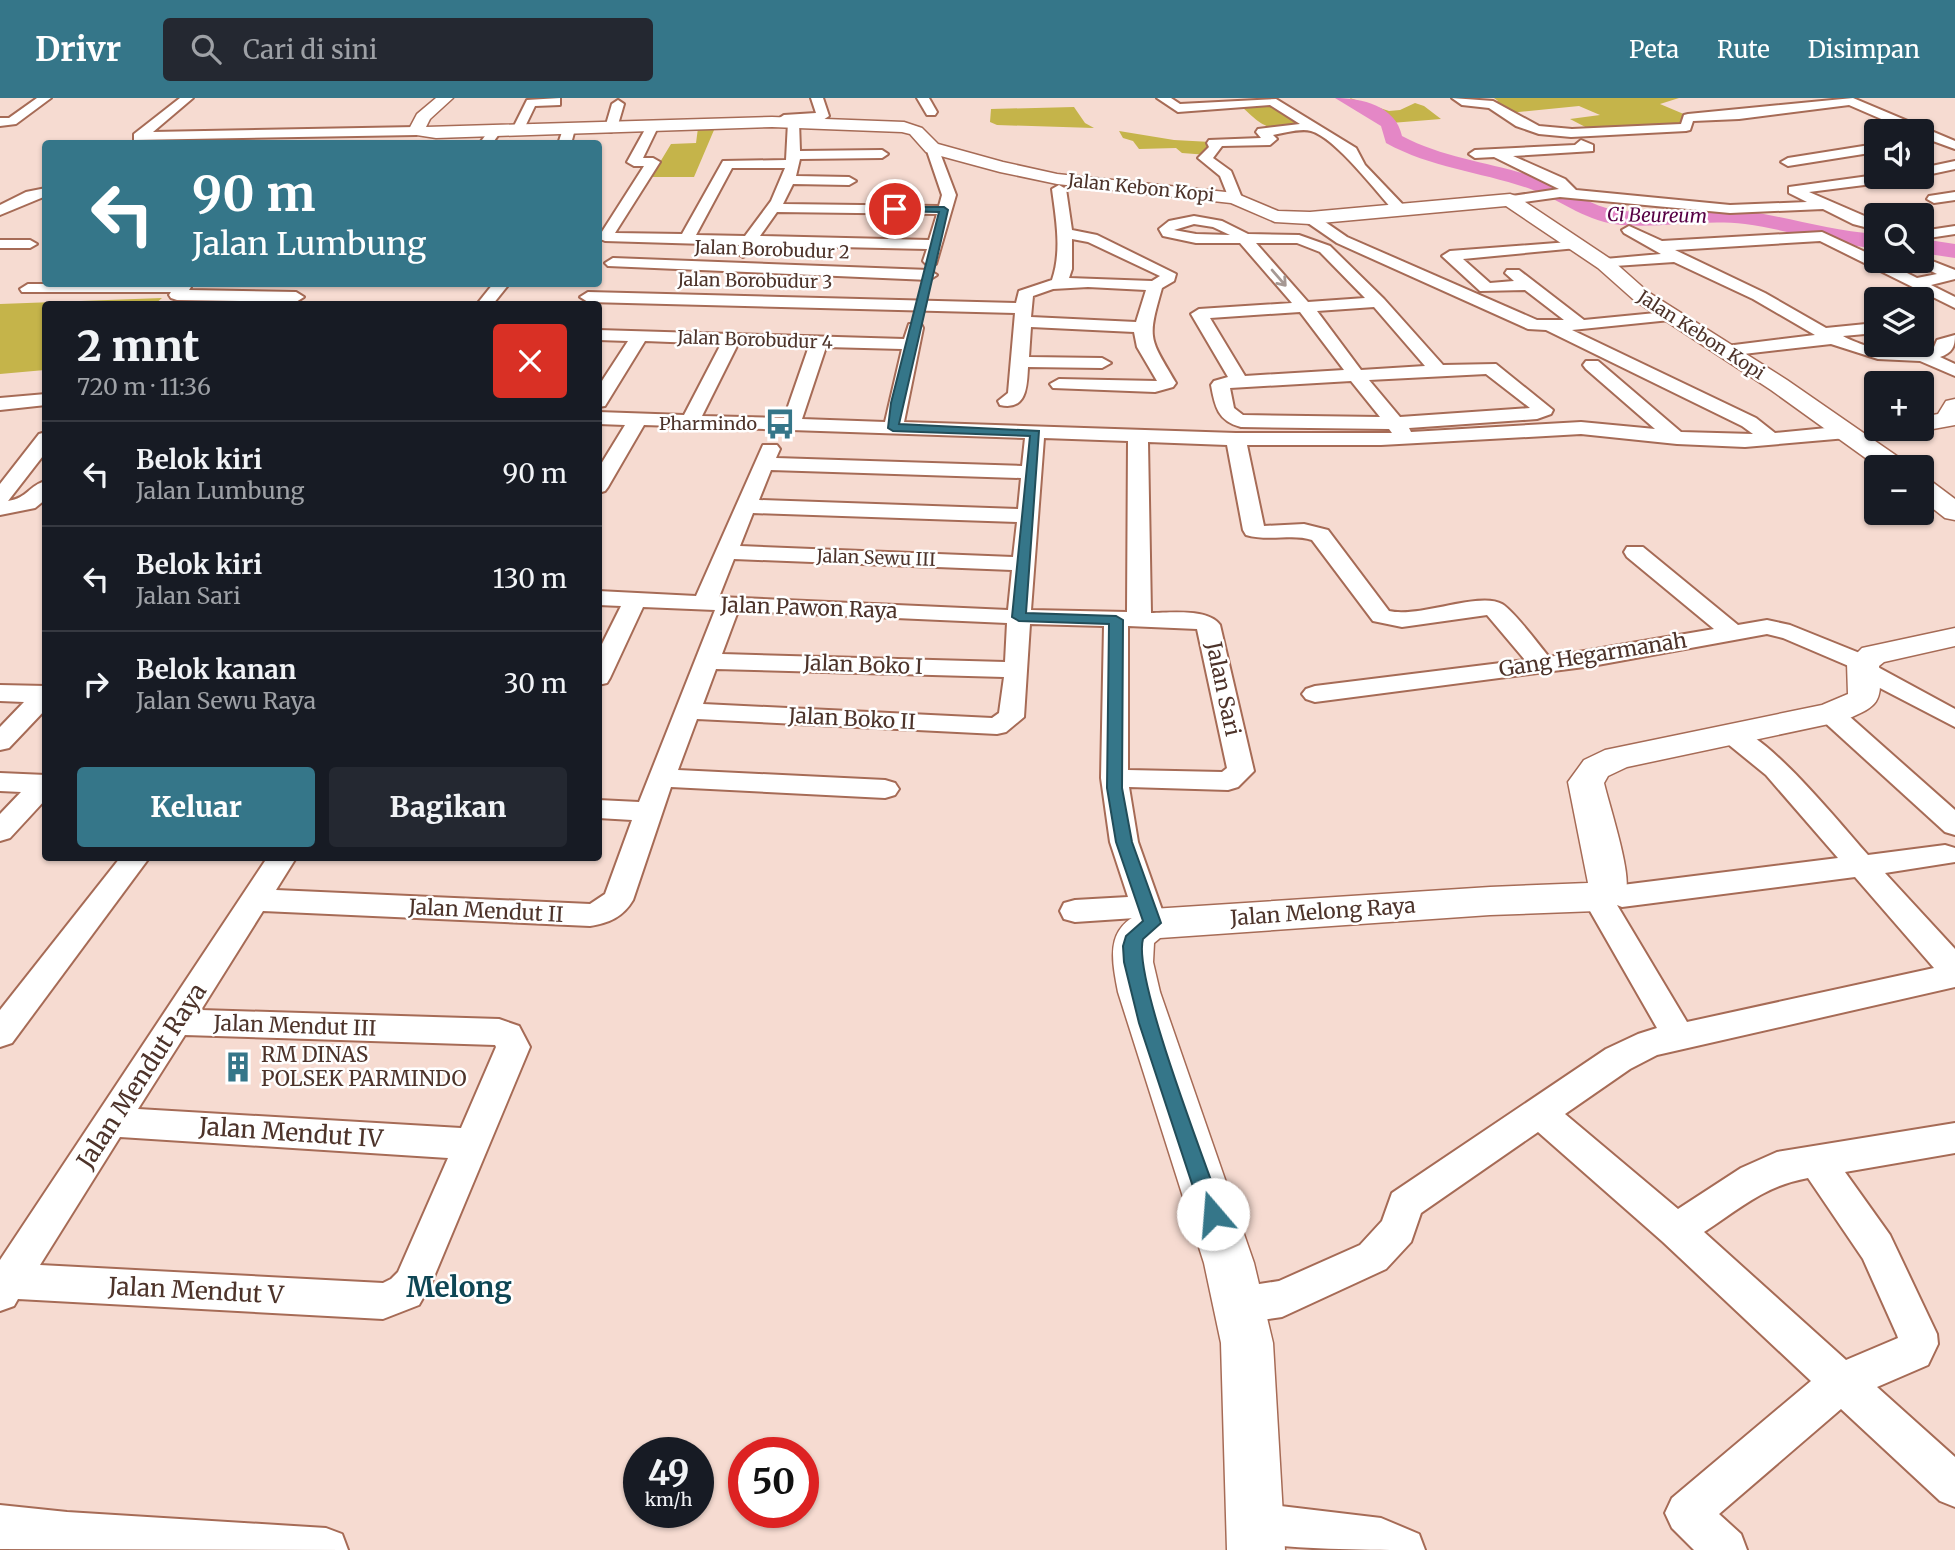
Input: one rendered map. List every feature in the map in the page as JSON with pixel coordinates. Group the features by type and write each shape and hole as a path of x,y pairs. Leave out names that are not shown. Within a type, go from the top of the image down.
{"main road":[{"path":"417,131 423,117 445,98"},
{"name":"Jalan Kebon Kopi","path":"417,131 490,137 518,130 566,136 633,121 652,127 787,118 904,127 916,131 932,148 1000,167 1057,179 1235,198 1275,216 1310,218 1510,200 1605,264 1624,284 1847,432"},
{"path":"1934,422 1947,420 1955,406"},
{"path":"1847,432 1864,430"},
{"path":"1847,432 1879,455"},
{"path":"1934,496 1955,512"},
{"path":"1601,894 1607,869 1586,782 1596,768 1617,758 1831,714 1862,700 1866,692 1863,666 1873,655 1955,637"},
{"name":"Jalan Melong Raya","path":"1149,915 1601,894"},
{"path":"1149,915 1133,940 1139,992 1209,1202 1240,1306 1248,1343 1255,1538"}],"street":[{"path":"0,122 12,121 45,98"},
{"path":"136,140 187,98"},
{"path":"518,130 531,103 556,103 554,98"},
{"path":"698,338 749,240 773,208 787,180 792,154 787,118 823,116 817,98"},
{"path":"923,98 931,112"},
{"path":"1163,98 1178,108 1271,99 1310,127 1351,150 1360,166 1401,210"},
{"path":"1458,98 1466,104 1489,104 1535,130 1559,128 1571,133"},
{"path":"1475,154 1588,148 1565,135 1686,127 1688,118 1857,100 1888,119"},
{"path":"611,128 618,104"},
{"path":"652,127 634,162 653,162 605,237 760,226"},
{"path":"1235,198 1226,174 1205,158 1216,147 1213,143 1269,141 1271,139 1262,132 1310,127"},
{"path":"136,140 192,133 417,131"},
{"path":"407,140 417,131"},
{"path":"320,140 327,133"},
{"path":"1828,141 1855,159"},
{"path":"1934,143 1955,145"},
{"path":"893,428 911,344 949,195 932,148"},
{"path":"1934,150 1953,166"},
{"path":"1496,153 1560,182 1561,194"},
{"path":"691,231 728,164 792,154 882,154"},
{"path":"1788,162 1855,159"},
{"path":"1934,170 1953,166"},
{"path":"787,180 849,181"},
{"path":"1864,180 1794,190 1864,223"},
{"path":"1007,401 1017,396 1025,294 1062,276 1095,284 1155,286 1168,278 1168,274 1098,241 1076,226 1062,212 1059,192 1079,197"},
{"path":"0,211 31,195 42,193"},
{"path":"1510,200 1561,194 1730,209 1825,205"},
{"path":"773,208 944,210"},
{"path":"1062,212 1076,226"},
{"path":"1310,218 1342,240 1534,325 1581,325 1670,315"},
{"path":"1062,276 1076,226"},
{"path":"1629,230 1681,260 1757,295 1864,351"},
{"path":"1934,233 1955,230"},
{"path":"691,231 749,240 935,245"},
{"path":"1659,246 1822,236 1955,303"},
{"path":"602,276 628,237"},
{"path":"1237,239 1299,239 1320,246 1378,302 1437,369"},
{"path":"1237,239 1303,306 1349,379 1376,431"},
{"path":"1237,239 1280,307 1297,327"},
{"path":"0,244 30,244"},
{"path":"1526,285 1486,288 1449,258 1453,255 1577,244"},
{"path":"1507,269 1540,266 1526,250"},
{"path":"1490,253 1526,285 1581,325"},
{"path":"1605,264 1727,260"},
{"path":"1916,283 1954,275 1934,267"},
{"name":"Jalan Borobudur 2","path":"602,283 734,269 929,275"},
{"path":"1413,287 1436,281"},
{"name":"Jalan Borobudur 3","path":"602,285 719,299 921,307 1023,314 1142,327"},
{"path":"1059,384 1155,387 1167,383 1146,347 1142,327 1155,286"},
{"path":"28,289 106,287"},
{"path":"183,287 177,295 291,301 307,287"},
{"path":"487,301 499,287"},
{"path":"1446,301 1470,296"},
{"path":"1240,382 1199,314 1378,302"},
{"path":"1497,320 1515,316"},
{"path":"1550,327 1749,422 1773,440"},
{"path":"1726,351 1864,330"},
{"name":"Jalan Borobudur 4","path":"602,335 911,344"},
{"path":"602,396 639,337"},
{"path":"690,421 732,340"},
{"path":"1934,352 1942,350 1943,344 1955,340"},
{"name":"Jalan Mendut II","path":"255,900 590,915 602,913 618,901 661,778 708,661 728,552 819,341"},
{"path":"1321,356 1349,379 1408,438"},
{"path":"1925,357 1955,371"},
{"path":"1021,362 1101,363"},
{"path":"1592,365 1677,438"},
{"path":"602,418 1236,439 1376,431 1394,423 1538,413 1544,410 1490,368 1437,369 1349,379 1220,385 1226,414 1231,419 1376,431 1408,438 1581,428 1721,441 1773,440 1847,432"},
{"path":"0,404 42,399"},
{"path":"602,480 637,420"},
{"path":"1017,670 1035,433"},
{"path":"1075,911 1149,915 1124,842 1115,778 1128,621 1138,436"},
{"path":"1236,439 1254,530 1263,533 1306,531 1320,535 1381,616 1393,621 1481,607 1494,609 1542,664"},
{"path":"0,498 42,443"},
{"path":"764,464 1032,471"},
{"path":"0,509 28,504 42,491"},
{"path":"746,506 1027,516"},
{"name":"Jalan Sewu III","path":"728,552 1024,564"},
{"path":"1635,552 1733,632"},
{"name":"Jalan Pawon Raya","path":"602,598 1019,617"},
{"path":"602,670 635,600"},
{"name":"Jalan Sari","path":"1019,617 1196,621 1210,627 1241,771 1228,781 1115,778"},
{"name":"Gang Hegarmanah","path":"1315,694 1592,659 1767,627 1778,628 1863,666 1953,717"},
{"name":"Jalan Boko I","path":"708,661 1017,670"},
{"name":"Jalan Boko II","path":"689,711 997,726 1011,717 1017,670"},
{"path":"0,693 42,694"},
{"path":"0,741 42,697"},
{"path":"1831,714 1955,825"},
{"path":"1732,734 1775,768 1955,970"},
{"path":"661,778 885,789"},
{"path":"0,782 42,784"},
{"path":"0,831 42,787"},
{"path":"602,809 649,812"},
{"path":"1601,894 1622,896 1945,855"},
{"path":"0,1034 133,861"},
{"name":"Jalan Mendut Raya","path":"4,1287 280,861"},
{"path":"1601,894 1678,1036"},
{"path":"1240,1306 1282,1299 1346,1272 1373,1257 1398,1230 1405,1204 1618,1059 1650,1043 1955,975"},
{"name":"Jalan Mendut III","path":"176,1022 499,1032 507,1035 513,1047 470,1144"},
{"path":"1539,1113 1676,1230 1955,1486"},
{"name":"Jalan Mendut IV","path":"113,1122 470,1144"},
{"path":"1676,1230 1754,1179 1777,1168 1955,1138"},
{"name":"Jalan Mendut V","path":"4,1287 383,1301 405,1292 412,1284 470,1144"},
{"path":"1725,1550 1687,1513 1841,1382 1914,1351 1918,1344 1917,1334 1877,1247 1816,1160"},
{"path":"0,1527 62,1542 308,1549"},
{"path":"1255,1538 1381,1540 1403,1550"}],"shaded area":[{"path":"1350,98 1389,111 1400,110 1415,103 1424,106 1441,119 1391,123 1353,103"},
{"path":"1494,98 1679,98 1660,104 1686,115 1690,126 1593,131 1570,119 1600,115 1579,106 1509,113 1495,103 1498,101"},
{"path":"1267,102 1307,127 1269,127 1239,104"},
{"path":"1074,107 1085,123 1094,128 997,125 990,122 991,109"},
{"path":"708,127 714,130 694,177 651,177 671,144 696,143 698,128"},
{"path":"1119,131 1174,140 1211,142 1208,155 1182,153 1176,148 1139,149 1133,141 1123,138"},
{"path":"162,298 158,301 81,301"},
{"path":"42,302 42,370 0,374 0,304"}],"waterway":[{"name":"Ci Beureum","path":"1344,98 1390,124 1393,139 1415,151 1443,161 1541,186 1596,214 1622,218 1743,217 1864,240"},
{"name":"Ci Beureum","path":"1934,248 1955,251"}],"place":[{"name":"Pharmindo","path":"780,424"},
{"name":"RM DINAS POLSEK PARMINDO","path":"238,1067"}],"district":[{"name":"Melong","path":"459,1287"}],"route":[{"path":"895,209 944,210 893,428 1035,433 1019,617 1116,620 1115,788 1124,842 1152,923 1138,931 1135,936 1132,946 1133,962 1148,1023 1213,1214"}]}
